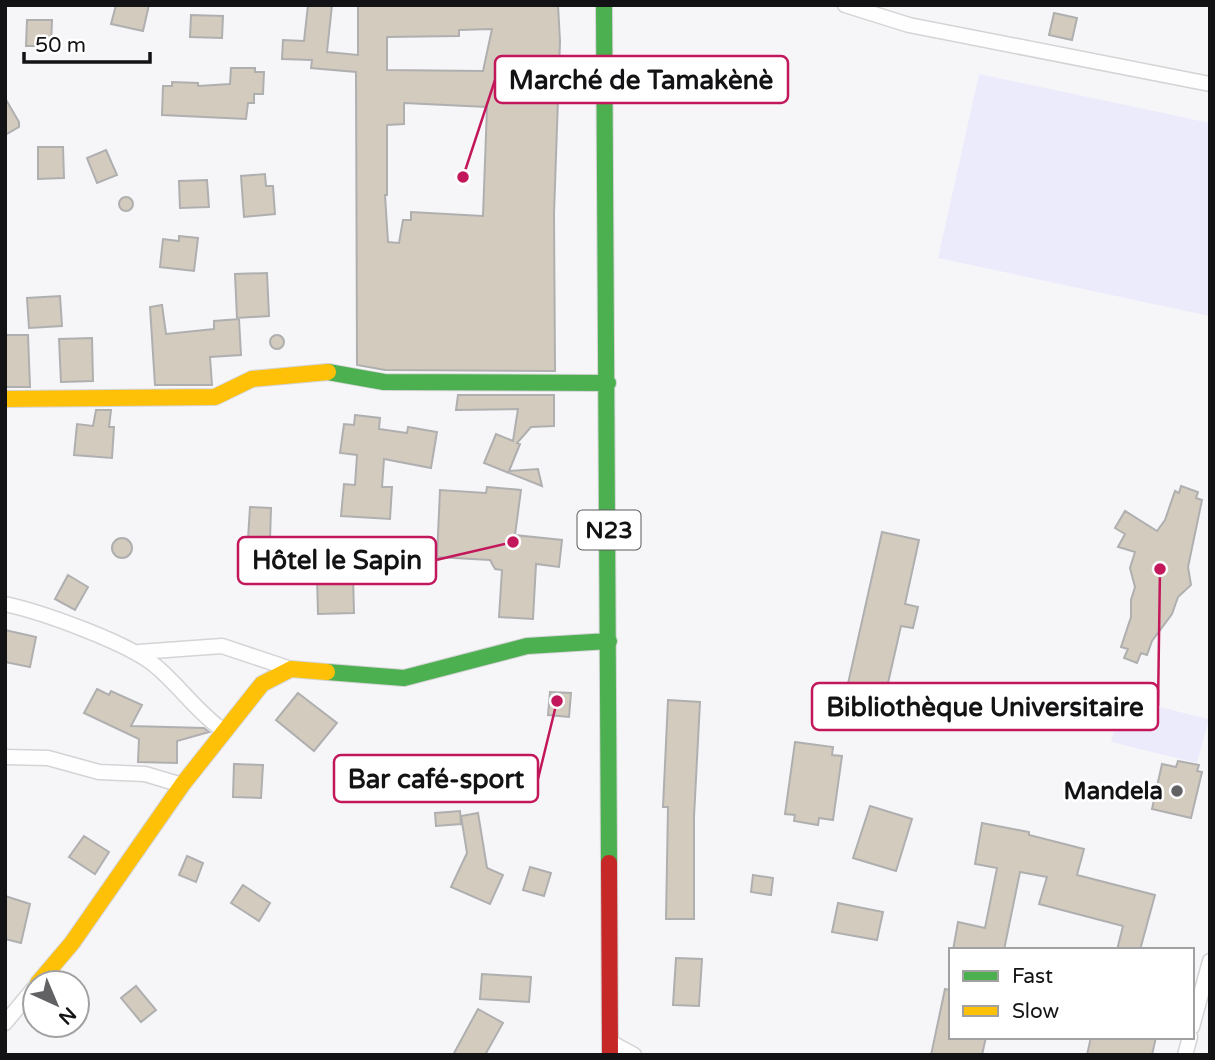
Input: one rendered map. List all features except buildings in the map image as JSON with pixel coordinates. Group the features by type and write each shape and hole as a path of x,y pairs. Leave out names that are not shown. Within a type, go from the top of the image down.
{"main road":[{"name":"N23","path":"604,5 610,641 610,1049"},
{"path":"5,399 215,397 252,379 326,372 384,382 608,383"},
{"path":"50,969 72,943 182,785 262,684 291,669 404,678 527,646 610,641"}],"street":[{"path":"845,5 909,25 1210,84"},
{"path":"5,604 139,652 159,669 201,716 224,732"},
{"path":"139,652 222,646 291,669"},
{"path":"5,757 48,758 99,772 145,774 182,785"},
{"path":"1194,1020 1210,961"},
{"path":"5,1023 21,1004"},
{"path":"610,1049 634,1055"}],"shaded area":[{"path":"979,74 1210,123 1210,316 938,258"},
{"path":"1122,698 1209,719 1197,763 1111,742"}],"traffic: fast":[{"path":"604,5 609,863"},
{"path":"328,372 384,382 608,383"},
{"path":"327,672 404,678 527,646 609,641"}],"traffic: slow":[{"path":"5,399 215,397 252,379 328,372"},
{"path":"50,969 72,943 182,785 262,684 291,669 327,672"}],"traffic: jam":[{"path":"609,863 610,1055"}],"place":[{"name":"Marché de Tamakènè","path":"463,177"},
{"name":"Hôtel le Sapin","path":"513,542"},
{"name":"Bibliothèque Universitaire","path":"1160,569"},
{"name":"Bar café-sport","path":"557,701"},
{"name":"Mandela","path":"1177,791"}]}
